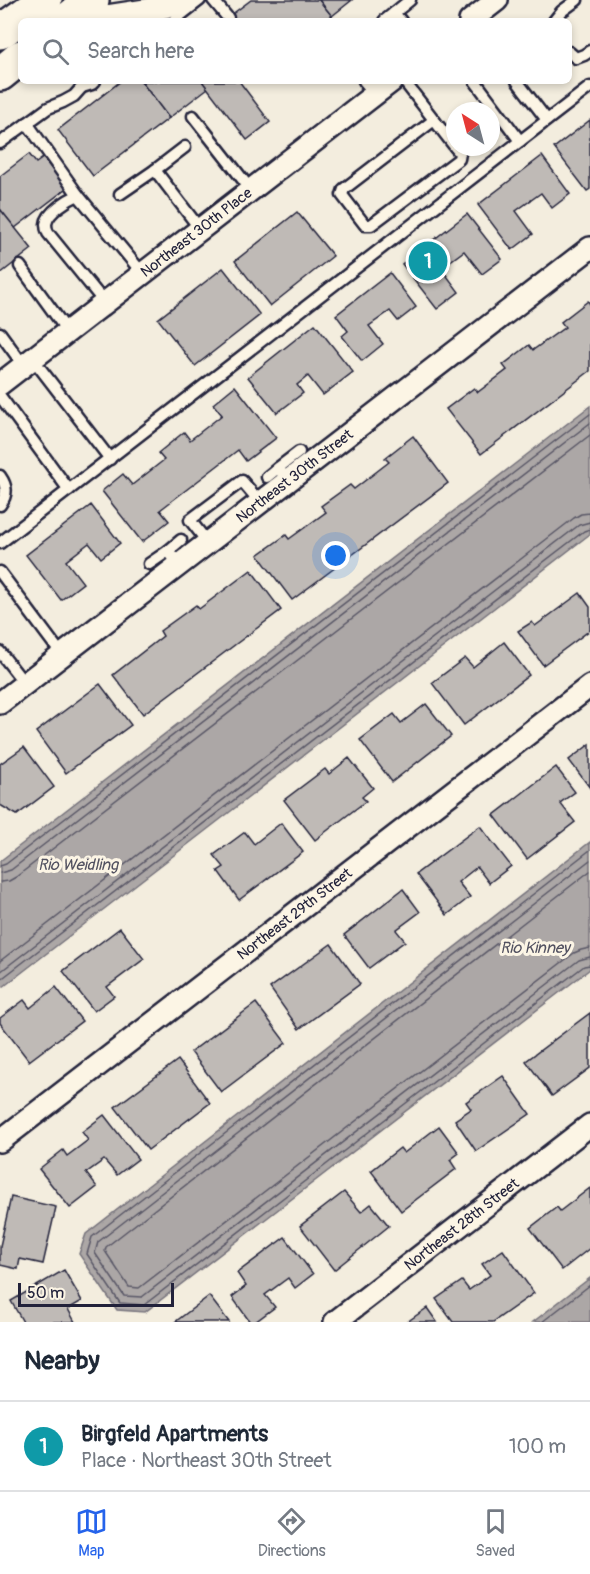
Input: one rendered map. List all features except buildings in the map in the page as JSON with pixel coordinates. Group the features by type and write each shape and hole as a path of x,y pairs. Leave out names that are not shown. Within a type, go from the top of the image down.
{"main road":[{"path":"0,15 13,0"},
{"path":"20,18 45,0"},
{"path":"70,18 92,0"},
{"path":"0,32 18,19"},
{"path":"0,74 18,59"}],"street":[{"path":"103,18 165,7 185,0"},
{"path":"479,18 497,0"},
{"name":"Northeast 30th Place","path":"0,384 250,190 370,88"},
{"name":"Northeast 30th Street","path":"0,703 62,655 173,558 208,543 260,502 283,474 590,248"},
{"name":"Northeast 29th Street","path":"0,1141 590,686"},
{"name":"Northeast 28th Street","path":"334,1322 590,1125"}],"lane":[{"path":"177,18 200,0"},
{"path":"213,0 228,18"},
{"path":"398,17 410,0"},
{"path":"556,18 578,0"},
{"path":"572,55 576,58 590,51"},
{"path":"0,143 48,108 74,96 82,84"},
{"path":"406,84 446,135"},
{"path":"477,84 520,141"},
{"path":"519,84 547,120"},
{"path":"0,543 590,87"},
{"path":"193,116 250,190"},
{"path":"434,120 344,189 342,195 365,225 371,225 459,159 460,156"},
{"path":"27,123 78,195 143,274"},
{"path":"120,194 185,147"},
{"path":"155,170 200,229"},
{"path":"78,195 56,209 46,220 46,226 48,233 105,303"},
{"path":"20,266 68,332"},
{"path":"0,333 29,362 110,459"},
{"path":"0,396 69,490"},
{"path":"267,477 283,474 299,452"},
{"path":"0,476 6,486 5,498 0,505"},
{"path":"208,543 190,520 242,481 260,502"},
{"path":"149,564 173,558 182,540"},
{"path":"0,572 62,655"},
{"path":"2,659 25,684"}],"water":[{"name":"Rio Weidling","path":"590,406 590,534 3,987 0,986 0,861"},
{"name":"Rio Kinney","path":"590,842 590,969 145,1312 117,1310 79,1254 86,1234"},
{"path":"590,1278 590,1322 533,1322"}],"place":[{"name":"Birgfeld Apartments","path":"428,261"}]}
